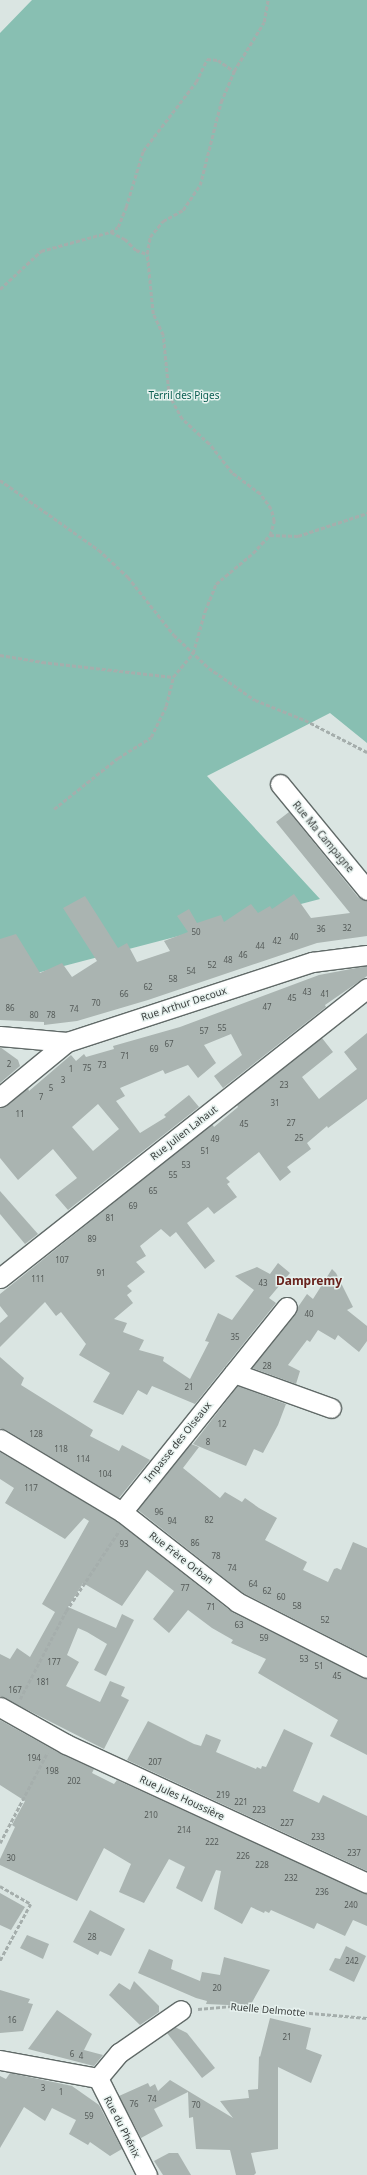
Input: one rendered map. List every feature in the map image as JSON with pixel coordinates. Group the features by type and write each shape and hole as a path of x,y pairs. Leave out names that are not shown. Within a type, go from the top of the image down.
{"street":[{"name":"Rue Ma Campagne","path":"280,784 367,890"},
{"name":"Rue Arthur Decoux","path":"0,1036 67,1042 312,962 367,955"},
{"name":"Rue Julien Lahaut","path":"0,1278 367,988"},
{"path":"0,1097 67,1042"},
{"name":"Impasse des Oiseaux","path":"122,1512 287,1308"},
{"path":"234,1373 331,1408"},
{"name":"Rue Frère Orban","path":"0,1439 122,1512 237,1602 367,1668"},
{"name":"Rue Jules Houssière","path":"6,1711 55,1738 367,1883"},
{"path":"0,2060 98,2078 119,2053 182,2010"},
{"name":"Rue du Phénix","path":"98,2078 147,2175"}],"path":[{"path":"54,809 118,758 151,737 166,706 173,677 193,653 205,611 216,584 253,553 270,535 274,522 271,509 260,494 232,473 209,444 182,419 169,396 163,335 153,314 147,254 150,237 163,220 183,210 200,185 221,102 234,71 264,22 268,0"},
{"path":"0,289 41,251 110,232 118,227 126,207 143,151 196,82 206,59 218,60 234,71"},
{"path":"110,232 125,238 136,250 147,254"},
{"path":"0,480 99,550 128,577 174,634 209,668 255,700 305,720 367,752"},
{"path":"270,535 298,536 367,513"},
{"path":"0,655 42,662 173,677"},
{"path":"6,1711 66,1611 122,1526 122,1512"},
{"path":"0,1843 55,1738"},
{"path":"0,1886 31,1904 0,1961"},
{"name":"Ruelle Delmotte","path":"182,2010 231,2006 367,2018"}],"green space":[{"name":"Terril des Piges","path":"32,0 367,0 367,743 330,713 207,776 320,899 18,978 0,977 0,33"}],"building":[{"path":"289,812 358,897 367,901 367,936 317,943 148,1000 77,1021 44,1025 44,1022 0,1020 0,939 16,934 40,973 62,963 72,977 97,961 63,908 85,896 118,948 127,943 137,962 170,951 164,941 188,932 177,916 189,909 197,923 221,915 224,922 251,904 258,913 270,906 272,909 294,894 311,918 350,913 276,822"},
{"path":"367,966 367,976 325,1005 326,1007 223,1088 214,1076 242,1055 231,1034 204,1045 216,1063 198,1078 188,1065 165,1074 163,1070 120,1088 125,1096 116,1101 140,1133 166,1117 164,1115 189,1095 199,1107 68,1210 55,1195 77,1178 53,1149 18,1180 0,1158 0,1108 7,1106 28,1088 29,1091 71,1055 76,1061 84,1054 86,1057 114,1049 113,1046 180,1027 319,975","holes":["98,1104 119,1129 93,1151 72,1127"]},
{"path":"367,1033 367,1099 328,1128 327,1126 307,1143 311,1149 287,1167 291,1172 280,1181 259,1152 226,1178 230,1182 227,1184 237,1197 214,1214 208,1207 187,1223 215,1261 205,1269 176,1232 170,1237 161,1229 140,1246 146,1256 136,1262 145,1272 127,1286 132,1291 127,1295 133,1303 114,1319 127,1323 123,1332 144,1340 139,1350 164,1357 163,1361 190,1379 209,1342 205,1341 218,1313 232,1320 254,1290 235,1276 257,1267 270,1274 278,1263 290,1273 269,1298 276,1303 195,1404 152,1386 147,1395 138,1390 123,1415 93,1402 110,1373 79,1355 86,1344 61,1312 56,1316 45,1302 0,1347 0,1323 8,1316 0,1306 0,1294 212,1124 214,1127 238,1107 237,1105 322,1038 333,1052 302,1077 319,1099 357,1069 344,1052"},
{"path":"0,1047 18,1060 20,1066 0,1083"},
{"path":"0,1191 38,1234 25,1244 0,1214"},
{"path":"332,1269 336,1273 353,1307 347,1310 367,1326 367,1341 359,1352 338,1335 335,1340 318,1330 310,1342 307,1340 288,1365 300,1371 296,1384 252,1368 296,1314 298,1307 307,1294 313,1299"},
{"path":"0,1357 24,1378 21,1385 93,1430 90,1436 119,1451 122,1445 150,1460 119,1498 6,1430 0,1428"},
{"path":"238,1386 286,1404 278,1425 263,1453 254,1449 246,1466 193,1444"},
{"path":"191,1444 199,1447 183,1468 220,1498 225,1492 242,1502 245,1498 277,1518 265,1540 307,1562 303,1570 328,1582 334,1569 337,1568 341,1570 353,1542 367,1548 367,1656 243,1593 138,1510"},
{"path":"0,1452 116,1521 232,1612 367,1679 367,1755 330,1736 338,1720 258,1673 266,1659 231,1643 233,1640 212,1628 188,1610 169,1633 153,1619 174,1591 147,1570 122,1606 83,1583 68,1607 116,1628 122,1614 134,1620 106,1676 94,1670 107,1644 87,1632 78,1628 67,1655 79,1662 66,1686 100,1702 110,1681 125,1687 121,1696 129,1700 104,1749 0,1696 0,1654 10,1659 17,1648 30,1657 55,1612 42,1604 89,1521 84,1518 65,1539 5,1503 14,1488 0,1479"},
{"path":"0,1720 61,1754 94,1769 92,1773 114,1784 117,1780 367,1894 367,1926 353,1920 345,1936 317,1923 314,1929 271,1910 269,1913 265,1911 264,1913 251,1907 242,1924 214,1909 221,1871 216,1870 202,1902 176,1888 185,1867 169,1859 144,1903 119,1892 131,1864 104,1848 77,1901 0,1865 0,1859 15,1827 12,1825 25,1801 0,1785"},
{"path":"148,1721 201,1746 206,1734 221,1740 216,1752 256,1769 257,1767 261,1769 262,1766 266,1767 284,1729 313,1743 293,1791 319,1803 323,1795 367,1816 367,1871 127,1760"},
{"path":"0,1893 25,1907 11,1930 0,1925"},
{"path":"90,1910 125,1929 111,1956 100,1951 98,1955 73,1942"},
{"path":"27,1935 49,1944 43,1959 20,1948"},
{"path":"346,1946 366,1956 354,1982 329,1970 335,1958 340,1959"},
{"path":"149,1949 173,1960 171,1969 200,1981 202,1972 220,1975 224,1957 270,1970 250,2006 206,2004 207,2001 196,1998 138,1973"},
{"path":"134,1981 159,2006 159,2012 140,2025 109,1995 119,1983 130,1990"},
{"path":"0,1990 30,1999 28,2003 33,2004 23,2031 0,2033"},
{"path":"57,2010 92,2034 84,2050 103,2055 94,2066 28,2049"},
{"path":"270,2018 311,2028 306,2049 322,2055 311,2083 278,2067 278,2149 251,2153 256,2173 254,2175 236,2175 230,2150 196,2149 193,2117 189,2118 188,2092 154,2109 163,2126 141,2138 119,2096 148,2083 150,2087 155,2084 158,2091 170,2080 233,2118 220,2101 249,2098 248,2090 258,2089 259,2056 260,2057"},
{"path":"175,2027 187,2033 215,2068 202,2078 167,2033"},
{"path":"10,2073 72,2086 99,2105 122,2149 110,2156 90,2142 88,2145 69,2134 76,2120 52,2108 45,2121 24,2107 0,2148 0,2076 6,2079"},
{"path":"169,2153 178,2153 191,2175 163,2175 154,2161"}],"district":[{"name":"Dampremy","path":"309,1281"}]}
